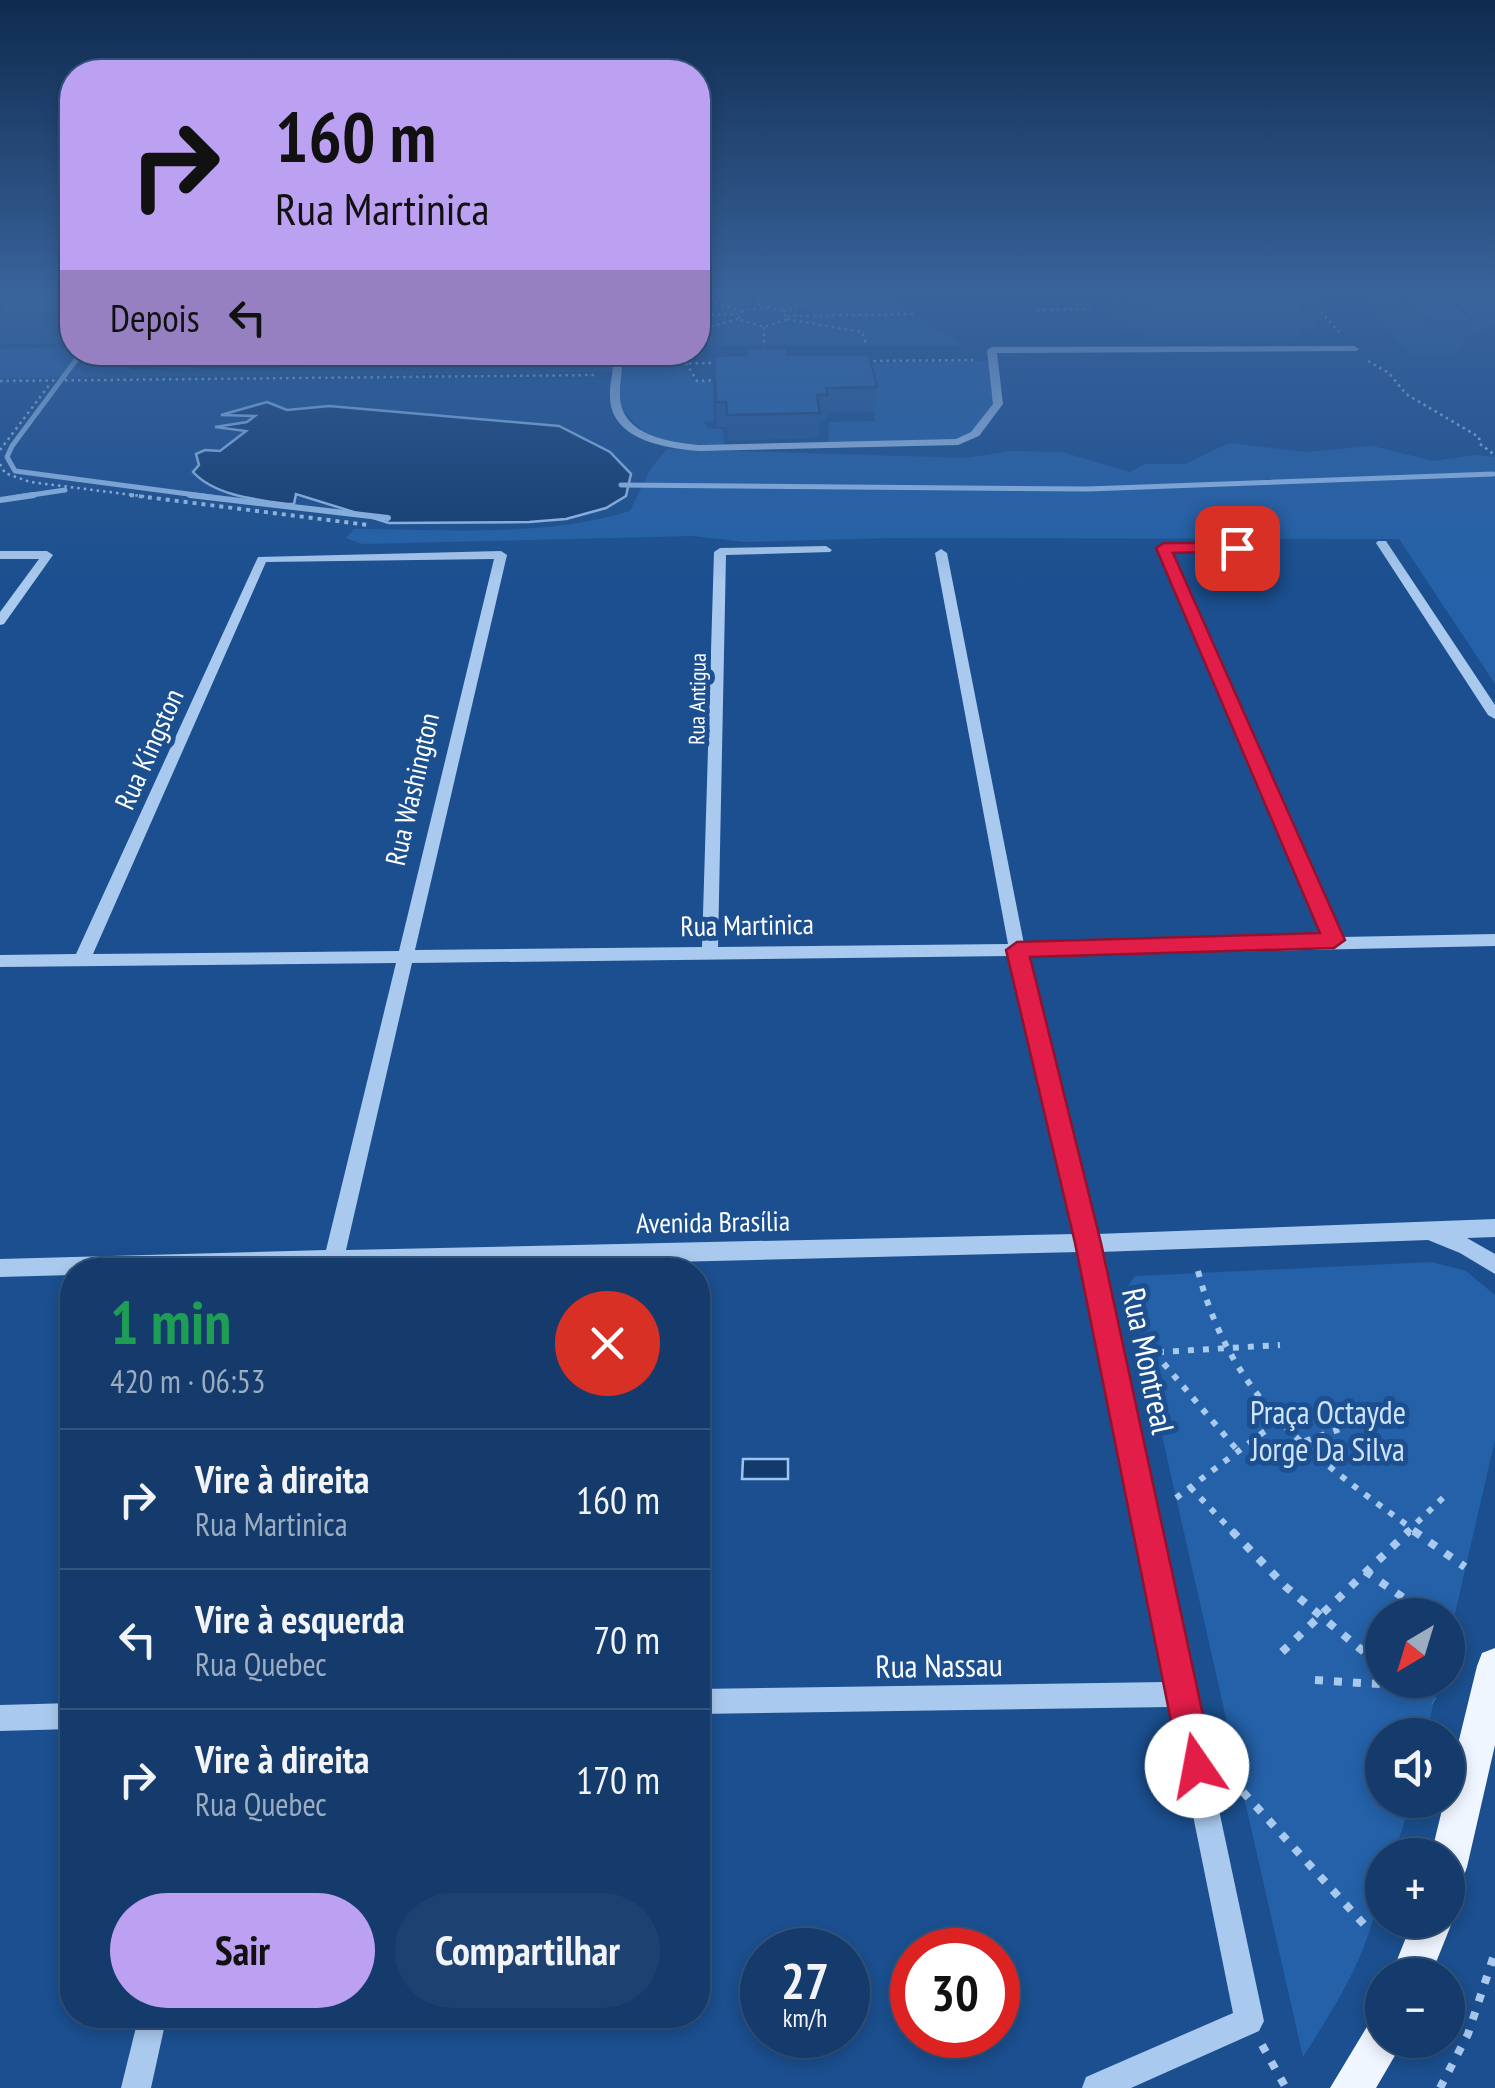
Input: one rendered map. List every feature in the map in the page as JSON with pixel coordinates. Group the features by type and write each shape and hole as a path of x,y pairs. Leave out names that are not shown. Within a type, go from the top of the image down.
{"main road":[{"path":"1455,1838 1495,1666"},
{"path":"1351,2088 1371,2058"}],"street":[{"path":"615,387 614,397 624,421 636,433 668,445 700,448 944,445 969,439 998,404 996,387"},
{"path":"1382,543 1495,715"},
{"path":"1273,548 1164,548 1334,940"},
{"name":"Rua Antigua","path":"710,952 720,552 826,550"},
{"name":"Rua Montreal","path":"942,553 1017,950 1088,1243 1249,2021"},
{"path":"0,555 46,554 0,621"},
{"name":"Rua Washington","path":"262,560 501,555 333,1258"},
{"name":"Rua Kingston","path":"82,960 262,560"},
{"name":"Rua Martinica","path":"0,961 1017,950 1334,940 1495,940"},
{"name":"Avenida Brasília","path":"521,1258 1495,1228"},
{"name":"Avenida Brasília","path":"1426,1231 1467,1247 1495,1265"},
{"name":"Avenida Brasília","path":"0,1268 60,1267"},
{"name":"Rua Nassau","path":"710,1702 1182,1694"},
{"path":"0,1718 60,1716"},
{"path":"1096,2088 1249,2021"},
{"path":"136,2088 150,2028"}],"path":[{"path":"0,450 49,387"},
{"path":"1401,387 1479,437 1480,444 1495,455"},
{"path":"0,464 5,473 30,482 368,525"},
{"path":"1198,1272 1226,1348 1246,1382 1304,1441 1465,1568"},
{"path":"1142,1352 1280,1346"},
{"path":"1154,1352 1238,1451"},
{"path":"1176,1498 1280,1419"},
{"path":"1304,1441 1354,1424"},
{"path":"1190,1487 1244,1546 1318,1616 1365,1653"},
{"path":"1282,1652 1409,1526 1448,1493"},
{"path":"1364,1570 1404,1598"},
{"path":"1316,1680 1365,1683"},
{"path":"1429,1698 1434,1701"},
{"path":"1243,1792 1365,1926"},
{"path":"1440,2088 1468,2034 1495,1952"},
{"path":"1249,2021 1286,2088"}],"green space":[{"path":"621,387 713,387 713,421 703,422 708,428 723,429 724,446 676,443 652,436 618,403"},
{"path":"870,387 993,387 994,402 977,428 957,441 828,444 829,422 875,421"},
{"path":"1229,443 1306,452 1373,446 1433,461 1476,455 1495,457 1495,684 1399,539 891,538 745,542 692,536 362,544 346,538 354,529 528,529 630,511 651,468 667,449 966,458 1011,451 1062,452 1130,472 1145,464 1185,464"},
{"name":"Praça Octayde Jorge Da Silva","path":"1432,1262 1466,1271 1495,1295 1495,1440 1459,1598 1365,1598 1365,1698 1435,1698 1430,1718 1365,1718 1365,1818 1405,1818 1399,1838 1365,1838 1367,1938 1346,1986 1303,2057 1128,1286 1135,1276"}],"shaded area":[{"path":"267,402 287,410 329,406 559,426 610,452 631,474 626,496 606,508 566,519 389,523 296,494 294,504 238,496 213,487 193,472 199,465 196,454 220,451 246,431 215,427 247,422 255,416 221,415"},
{"path":"743,1459 788,1459 788,1479 742,1479"}],"building":[{"path":"715,387 855,387 826,388 827,395 817,395 820,413 727,415 726,402 716,402"}],"waterway":[{"path":"56,387 12,446 7,457 15,471 211,497"},
{"path":"621,485 1088,489 1493,474"},
{"path":"18,497 65,490"},
{"path":"0,500 34,495"},
{"path":"190,495 388,518"}],"route":[{"path":"1197,1766 1088,1243 1017,950 1334,940 1164,548 1237,548"}]}
